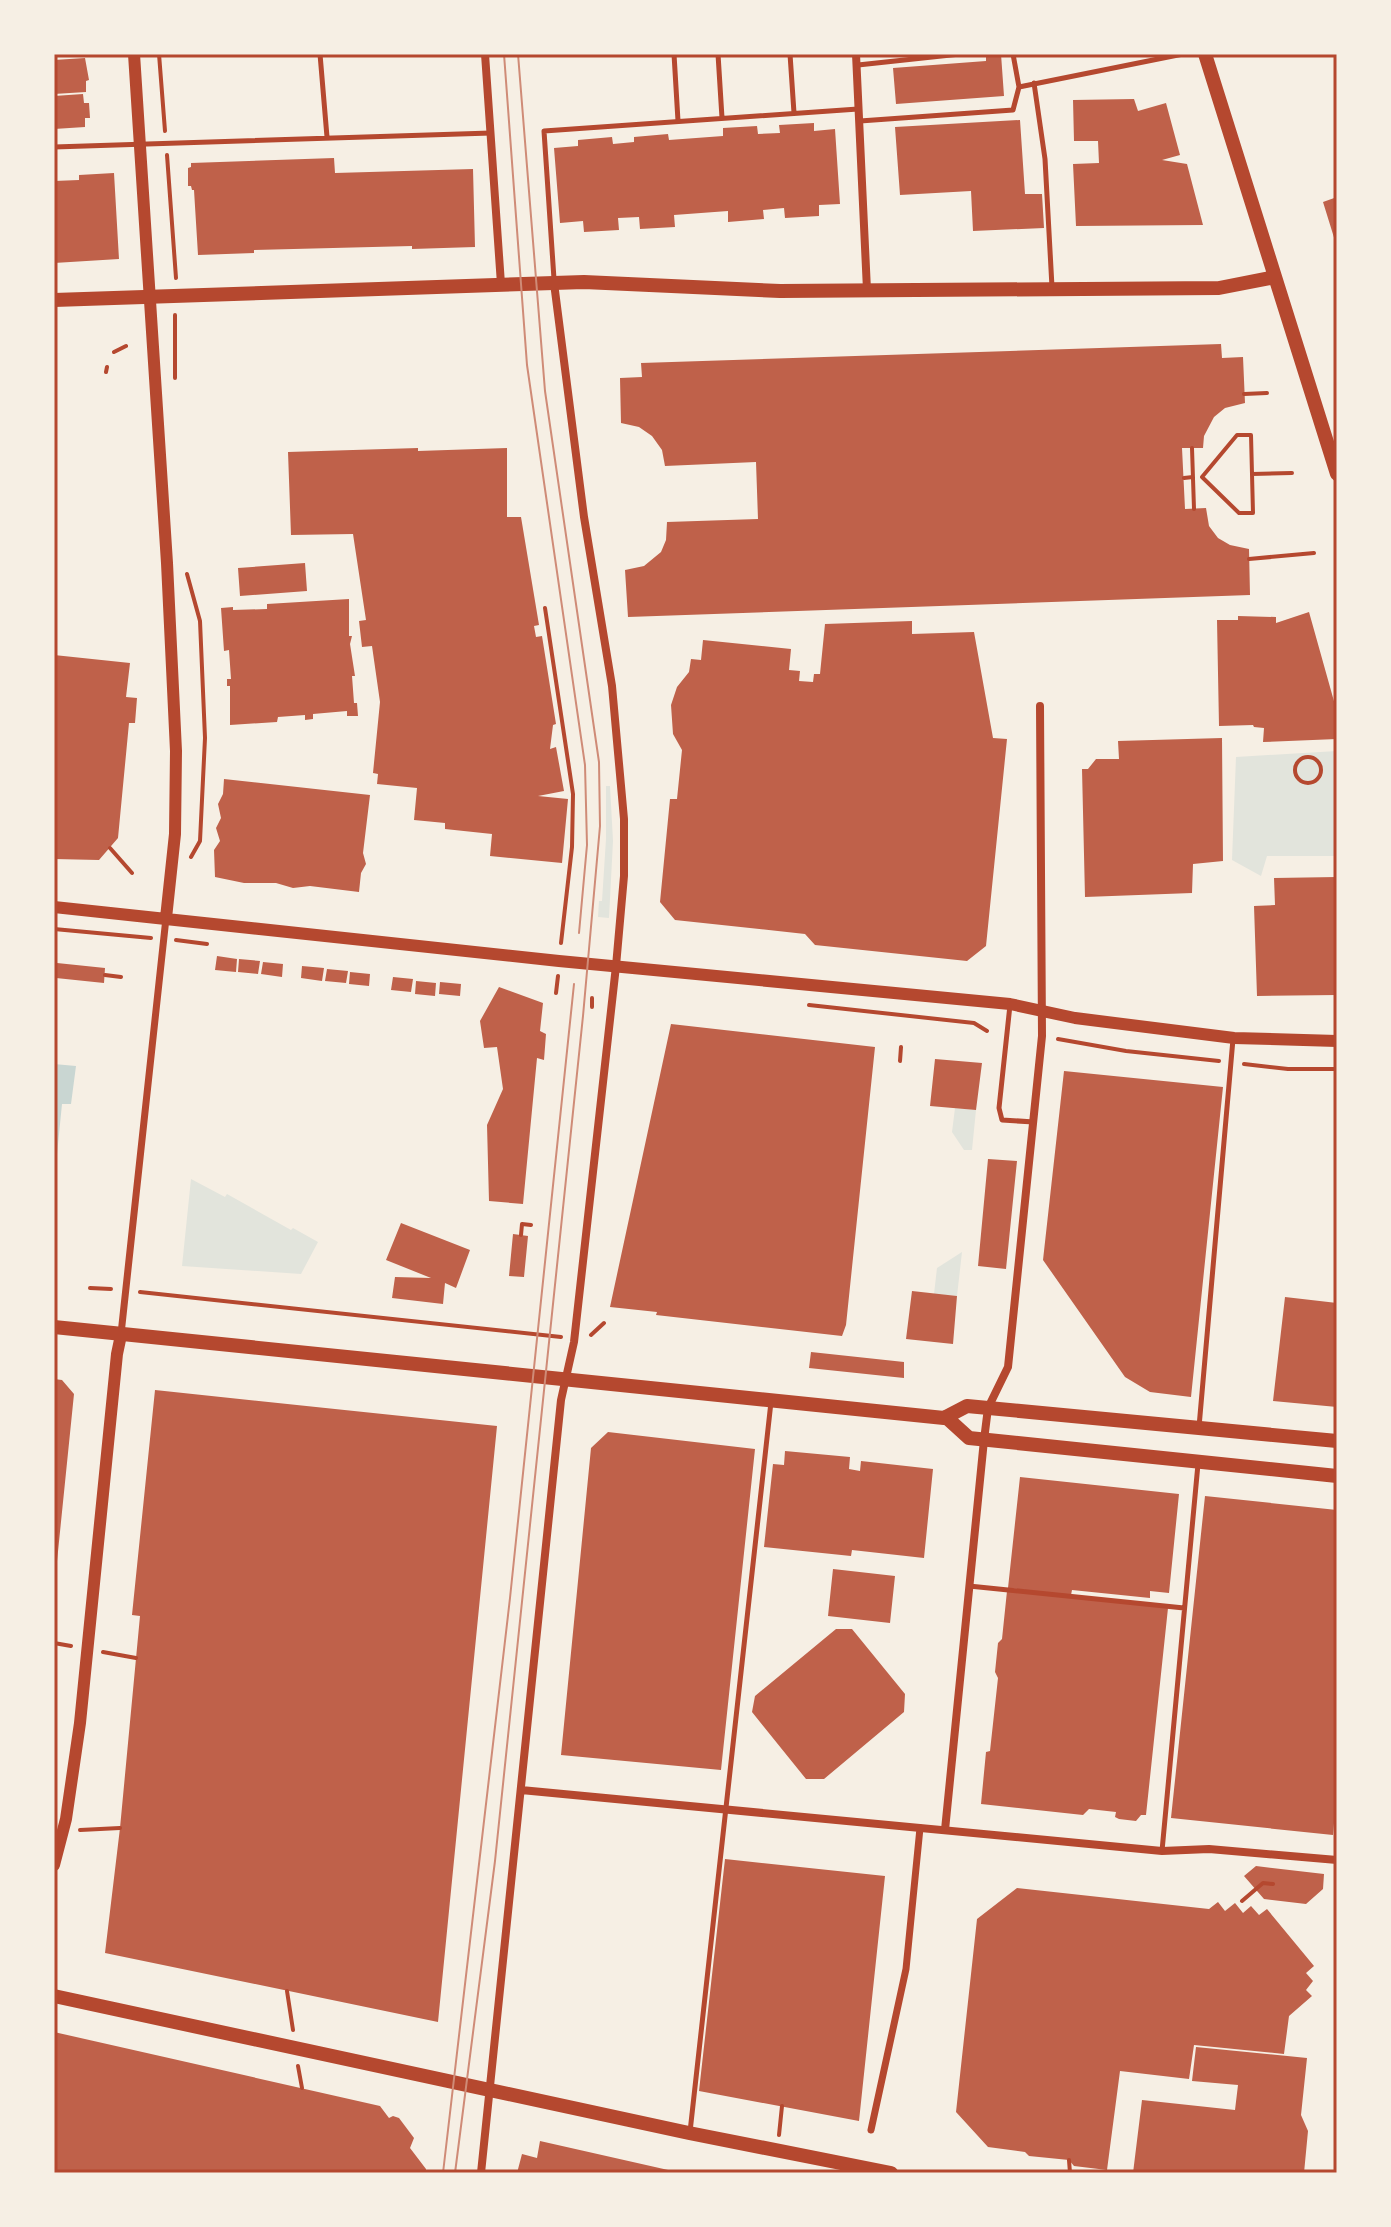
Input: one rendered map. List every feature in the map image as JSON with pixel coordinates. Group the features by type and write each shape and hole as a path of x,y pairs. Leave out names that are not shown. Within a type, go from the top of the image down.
{"main road":[{"path":"1205,54 1337,474"},
{"path":"54,300 554,283 641,283 780,291 1219,288 1275,277"},
{"path":"54,1327 947,1418 967,1406 1337,1441"},
{"path":"947,1418 969,1438 1337,1476"},
{"path":"54,1996 689,2133 891,2173"}],"street":[{"path":"54,1865 66,1819 80,1723 115,1366 121,1335 175,834 176,751 134,54"},
{"path":"485,54 501,284"},
{"path":"856,54 867,290"},
{"path":"481,2173 565,1379 575,1339 624,876 623,791 612,686 582,503 554,283"},
{"path":"945,1830 986,1423 988,1408 1008,1367 1042,1036 1040,706"},
{"path":"54,907 559,961 1010,1004 1102,1022 1234,1038 1337,1041"},
{"path":"521,1790 1162,1851 1209,1849 1337,1860"},
{"path":"871,2130 906,1969 920,1828"}],"lane":[{"path":"320,54 327,137"},
{"path":"674,54 678,121"},
{"path":"718,54 722,118"},
{"path":"790,54 794,113"},
{"path":"857,66 960,54"},
{"path":"860,121 1013,110 1019,87 1013,54"},
{"path":"1019,87 1183,54"},
{"path":"1034,83 1045,159 1052,288"},
{"path":"554,283 544,131 858,109"},
{"path":"54,147 492,133"},
{"path":"1010,1004 999,1108 1002,1120 1034,1122"},
{"path":"1199,1428 1234,1038"},
{"path":"689,2133 771,1401"},
{"path":"1162,1851 1198,1463"},
{"path":"969,1586 1184,1608"}],"path":[{"path":"114,352 126,346"},
{"path":"1244,394 1267,393"},
{"path":"1237,435 1251,435 1252,474 1253,513 1239,513 1202,477 1237,435"},
{"path":"1192,448 1194,509"},
{"path":"1252,474 1292,473"},
{"path":"1184,478 1193,477"},
{"path":"1249,559 1314,553"},
{"path":"545,608 573,794 572,847 556,993"},
{"path":"1308,757 1319,762 1321,774 1317,781 1306,784 1298,780 1295,772 1299,760 1308,757"},
{"path":"110,848 132,873"},
{"path":"105,975 121,977"},
{"path":"592,998 592,1007"},
{"path":"870,1011 1006,1029"},
{"path":"974,1023 987,1031"},
{"path":"1042,1036 1126,1051 1231,1063 1288,1069 1337,1069"},
{"path":"900,1061 901,1047"},
{"path":"521,1235 522,1224 531,1225"},
{"path":"90,1288 586,1340 604,1323"},
{"path":"67,1831 120,1828"},
{"path":"1242,1901 1263,1883 1273,1884"},
{"path":"1069,2160 1070,2173"}],"shaded area":[{"path":"1337,751 1337,856 1267,856 1261,876 1232,860 1236,757"},
{"path":"606,786 610,786 613,841 609,918 598,917 606,839"},
{"path":"54,1064 76,1066 71,1104 62,1104 57,1154 54,1153"},
{"path":"955,1108 976,1110 972,1150 964,1150 952,1132"},
{"path":"191,1179 225,1197 227,1194 318,1242 301,1274 182,1266"},
{"path":"962,1252 957,1296 934,1294 937,1268"}],"building":[{"path":"1001,54 1004,96 896,104 893,68 986,61 986,55"},
{"path":"85,58 89,80 86,81 86,92 54,94 54,60"},
{"path":"83,94 84,103 89,103 90,118 85,118 85,127 54,129 54,96"},
{"path":"1134,99 1138,111 1166,103 1180,155 1162,160 1187,164 1203,225 1076,226 1073,164 1099,163 1098,141 1074,141 1073,100"},
{"path":"1020,120 1025,194 1042,194 1044,228 973,231 971,191 900,195 895,127"},
{"path":"814,123 814,131 835,129 840,204 819,205 819,216 785,218 784,208 763,210 764,219 728,222 728,211 674,215 675,227 640,229 639,217 618,218 619,230 584,232 583,221 560,223 554,148 578,146 578,140 612,137 613,144 634,142 634,137 668,134 669,140 723,136 723,128 757,126 758,134 780,133 779,125"},
{"path":"334,158 335,173 473,169 475,247 254,250 254,253 198,255 194,190 188,186 191,163"},
{"path":"114,173 119,259 54,263 54,181 79,180 79,175"},
{"path":"1337,197 1337,244 1336,244 1323,202"},
{"path":"1221,344 1222,358 1243,357 1245,403 1225,408 1214,417 1204,436 1203,448 1182,448 1185,509 1206,508 1209,526 1218,538 1230,545 1249,549 1250,595 628,617 625,570 644,566 661,552 666,540 667,522 758,519 756,462 665,466 662,450 652,436 639,427 621,423 620,378 642,377 641,363"},
{"path":"418,448 418,451 507,448 507,517 521,517 539,625 534,626 536,637 542,636 556,724 553,725 550,749 556,747 564,791 538,796 568,799 562,863 490,856 492,834 445,829 445,823 414,820 417,788 377,784 378,774 373,773 380,702 372,646 362,647 359,621 366,620 353,534 291,535 288,452"},
{"path":"305,563 307,591 240,596 238,568"},
{"path":"349,599 354,703 357,703 358,716 347,716 347,711 313,714 313,719 305,720 305,715 278,717 277,722 230,725 230,686 227,686 227,679 231,679 229,650 224,651 221,608 267,609 267,604"},
{"path":"1309,612 1337,712 1337,739 1263,742 1264,728 1253,725 1219,726 1217,620 1238,620 1238,616 1276,617 1276,623"},
{"path":"912,621 912,634 974,632 993,738 1007,739 986,946 967,961 815,945 805,934 675,920 660,902 670,799 677,799 682,750 673,734 671,705 677,687 689,672 691,659 701,660 703,640 791,649 789,670 800,671 799,681 813,682 814,674 820,674 825,624"},
{"path":"54,655 130,663 126,697 137,698 135,723 129,723 118,838 99,860 54,859"},
{"path":"1222,738 1223,861 1193,864 1192,893 1085,897 1082,769 1088,769 1096,759 1119,759 1118,741"},
{"path":"224,779 370,795 363,853 366,864 361,873 359,892 310,886 293,888 276,883 244,883 215,877 214,850 220,841 216,828 221,818 218,804 223,794"},
{"path":"1337,877 1337,995 1257,996 1254,906 1275,905 1274,878"},
{"path":"217,956 237,959 236,972 215,970"},
{"path":"239,959 260,961 258,974 238,972"},
{"path":"263,962 283,964 282,977 261,974"},
{"path":"57,963 105,968 104,983 56,978"},
{"path":"302,966 324,968 322,981 301,978"},
{"path":"327,969 348,971 346,983 325,981"},
{"path":"350,972 370,974 369,986 349,984"},
{"path":"393,977 413,979 411,992 391,990"},
{"path":"416,981 436,983 435,996 415,994"},
{"path":"440,982 461,984 460,996 439,994"},
{"path":"499,987 543,1003 540,1031 546,1034 544,1060 537,1058 523,1204 489,1201 487,1125 503,1089 497,1047 484,1048 480,1021"},
{"path":"671,1024 875,1047 846,1325 842,1336 610,1307"},
{"path":"935,1059 982,1063 976,1110 930,1106"},
{"path":"1064,1071 1223,1087 1191,1397 1150,1392 1125,1377 1043,1260"},
{"path":"988,1159 1017,1161 1006,1269 978,1266"},
{"path":"401,1223 470,1250 456,1288 445,1283 443,1304 392,1298 395,1277 431,1278 386,1260"},
{"path":"513,1234 528,1236 524,1277 509,1276"},
{"path":"912,1291 957,1296 953,1344 906,1339"},
{"path":"1285,1297 1337,1303 1337,1407 1273,1401"},
{"path":"811,1352 904,1362 904,1378 809,1368"},
{"path":"54,1379 62,1380 74,1394 56,1571 54,1571"},
{"path":"155,1390 497,1426 438,2022 105,1953 140,1616 132,1615"},
{"path":"608,1432 755,1449 721,1770 561,1755 591,1448"},
{"path":"785,1451 850,1457 849,1469 860,1471 861,1461 933,1469 924,1558 852,1550 851,1556 764,1547 773,1464 784,1465"},
{"path":"1020,1477 1179,1494 1169,1593 1150,1591 1150,1598 1072,1590 1071,1595 1008,1588"},
{"path":"1205,1496 1337,1510 1337,1788 1333,1835 1171,1818"},
{"path":"833,1569 895,1576 890,1623 828,1616"},
{"path":"1007,1591 1168,1608 1146,1815 1141,1815 1136,1821 1119,1819 1115,1817 1116,1812 1089,1809 1083,1815 981,1804 998,1678 995,1672 998,1643 1002,1639"},
{"path":"836,1629 852,1629 905,1694 904,1712 824,1779 806,1779 752,1712 755,1696"},
{"path":"725,1859 885,1876 859,2121 699,2091"},
{"path":"1256,1866 1324,1874 1323,1889 1306,1904 1264,1899 1244,1876"},
{"path":"1017,1888 1209,1909 1218,1902 1225,1911 1235,1903 1243,1913 1251,1906 1259,1915 1267,1909 1314,1966 1306,1973 1313,1981 1306,1990 1312,1996 1289,2016 1284,2054 1194,2045 1189,2079 1120,2071 1107,2170 1074,2166 1069,2160 988,2147 956,2112 977,1919"},
{"path":"54,2032 380,2106 389,2118 399,2118 414,2138 410,2148 426,2173 54,2173"},
{"path":"1196,2047 1307,2058 1301,2115 1308,2131 1304,2173 1133,2173 1142,2100 1235,2110 1238,2085 1192,2081"},
{"path":"540,2141 677,2173 517,2173 522,2154 537,2158"}],"tram line":[{"path":"504,54 527,365 585,765 587,845 579,933"},
{"path":"455,2173 495,1861 600,826 599,762 545,391 518,54"},
{"path":"443,2173 510,1598 574,984"}]}
